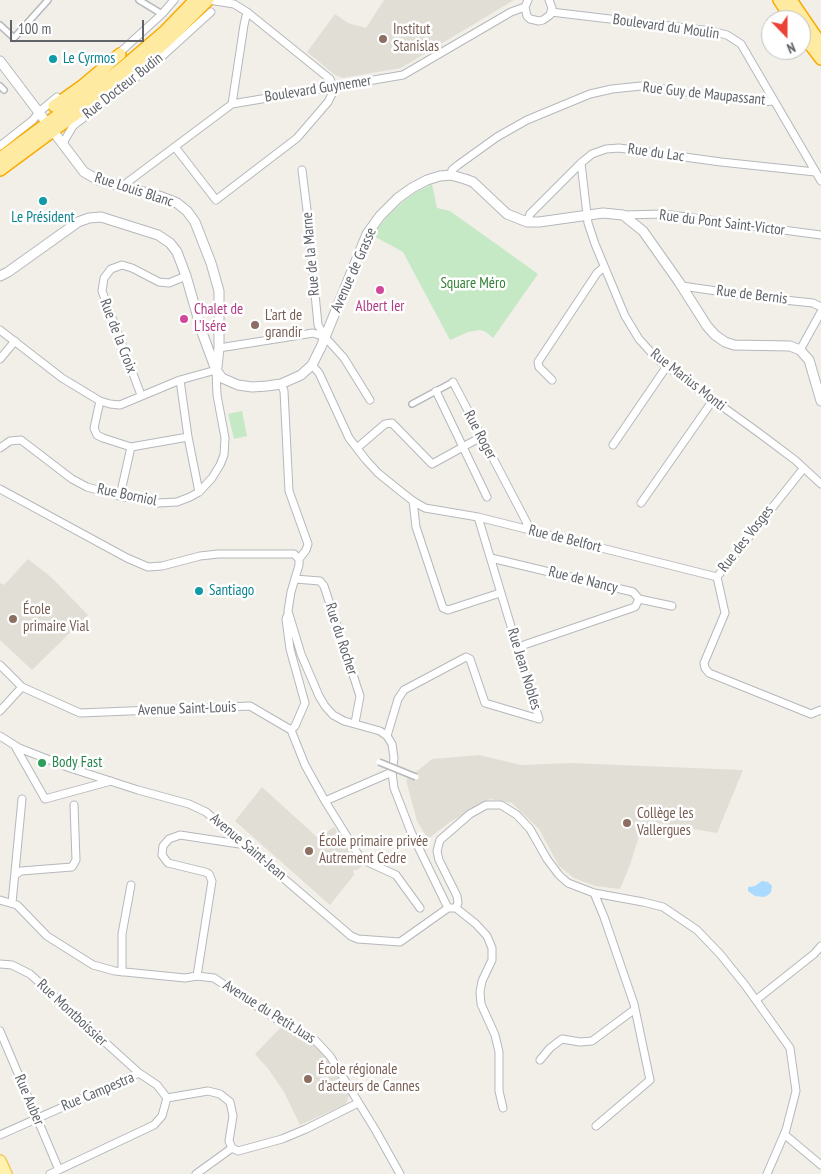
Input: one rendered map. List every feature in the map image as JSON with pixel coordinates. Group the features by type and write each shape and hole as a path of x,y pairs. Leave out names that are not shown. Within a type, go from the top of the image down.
{"highway":[{"path":"0,170 138,55 164,32 195,0"},
{"path":"0,158 51,127 140,66 212,0"},
{"path":"791,0 821,44"},
{"path":"811,46 821,58"},
{"path":"54,106 82,86 120,54"}],"main road":[{"path":"0,1161 6,1174"}],"street":[{"path":"0,25 14,38 48,0"},
{"path":"140,0 162,14"},
{"path":"0,146 33,120 39,112 101,65 120,54 174,0"},
{"path":"175,147 216,200 297,138 328,102 333,86 330,80 248,12 233,2 212,0"},
{"path":"526,4 527,16 534,21 543,20 551,12 549,0"},
{"name":"Boulevard Guynemer","path":"121,187 232,104 403,74 526,4"},
{"name":"Rue Docteur Budin","path":"63,143 73,126 156,62 210,12"},
{"path":"232,104 244,25 248,12"},
{"name":"Boulevard du Moulin","path":"551,12 711,31 727,36 741,44 821,181"},
{"name":"Rue Louis Blanc","path":"0,61 80,168 91,177 121,187 159,196 177,204 195,222 211,264 218,291 220,348 216,370"},
{"name":"Rue Guy de Maupassant","path":"451,175 452,170 458,165 497,137 527,120 590,94 612,88 641,86 761,102 773,101"},
{"name":"Rue du Lac","path":"528,222 530,214 581,163 592,154 606,149 620,148 721,162 815,172"},
{"name":"Rue Marius Monti","path":"581,163 588,224 594,244 629,323 648,350 795,460 821,484"},
{"name":"Rue de la Marne","path":"302,170 318,325 325,337"},
{"path":"451,175 473,182 508,214 528,222 588,215 623,215 643,231 715,335 725,342 734,345 790,346 800,350 809,360 821,401"},
{"name":"Avenue de Grasse","path":"312,365 367,234 380,216 398,198 412,188 433,178 451,175"},
{"name":"Rue du Pont Saint-Victor","path":"623,215 664,214 821,236"},
{"path":"0,276 78,222 89,218 101,217 158,235 170,242 177,252 203,335 216,370 222,378 238,385 268,386 281,384 301,375 312,365 319,373 350,438 357,448 378,473 413,502 416,528 443,608 448,610 500,593"},
{"name":"Rue de la Croix","path":"141,396 102,292 104,278 111,269 122,265 159,282 169,283 186,276"},
{"path":"552,380 539,367 538,362 541,355 597,273 604,267"},
{"name":"Rue de Bernis","path":"682,286 814,303 821,307"},
{"path":"800,350 821,312"},
{"path":"0,330 62,378 100,401 110,404 120,404 180,380 216,370"},
{"path":"220,348 313,333 325,337 344,358 370,400"},
{"path":"0,359 15,341"},
{"path":"613,445 667,366"},
{"name":"Rue Borniol","path":"0,448 10,441 21,440 72,479 87,487 120,496 158,503 177,502 199,492 212,478 224,455 225,438 217,395 216,370"},
{"path":"180,380 188,437 199,492"},
{"name":"Rue Roger","path":"412,404 452,382 527,523 526,529"},
{"path":"281,384 284,392 289,491 308,544 299,559 286,618 290,649 305,703 295,726 291,730 305,765 362,859 396,875 420,908"},
{"path":"436,391 488,497"},
{"path":"641,503 713,400"},
{"path":"100,401 94,428 97,435 103,438 131,446 188,437"},
{"path":"357,448 390,419 432,464 481,437"},
{"path":"120,496 131,446"},
{"name":"Rue des Vosges","path":"803,468 717,577 725,613 704,663 705,668 709,672 811,714 821,710"},
{"path":"0,489 127,558 148,567 162,566 200,556 218,554 294,554 299,559"},
{"name":"Rue de Belfort","path":"413,502 425,508 478,516 717,577"},
{"name":"Rue Jean Nobles","path":"386,736 398,699 404,690 466,657 470,659 485,703 539,719 478,516"},
{"name":"Rue de Nancy","path":"492,558 633,592 639,599 672,606"},
{"name":"Rue du Rocher","path":"295,579 320,581 324,586 360,696 355,723"},
{"path":"518,647 635,607 639,599"},
{"path":"288,611 301,654 325,706 333,715 344,721 380,731 392,744 394,788 411,832 448,908 456,908 488,936 492,948 492,960 482,981 480,992 481,1004 495,1035 499,1052 498,1091 503,1108"},
{"name":"Avenue Saint-Louis","path":"0,665 22,687 80,712 250,706 291,730"},
{"path":"0,711 22,687"},
{"name":"Avenue Saint-Jean","path":"0,736 70,768 189,804 206,812 351,936 358,939 401,942 434,916 448,908"},
{"path":"14,744 45,799 112,781"},
{"path":"379,762 416,777"},
{"path":"325,800 392,772"},
{"path":"12,903 22,799"},
{"path":"15,875 21,871 72,867 76,860 74,805"},
{"path":"456,908 458,903 457,896 439,860 437,851 440,840 470,814 486,805 501,805 517,815 530,829 559,875 568,883 594,893 643,902 663,908 697,930 720,954 790,1048 796,1091 784,1134 768,1174"},
{"path":"197,976 212,881 209,874 205,872 168,863 162,855 163,846 169,839 180,835 246,846"},
{"path":"122,972 122,934 130,885"},
{"path":"594,893 604,917 634,1009 650,1080 596,1126"},
{"name":"Avenue du Petit Juas","path":"0,900 18,905 47,936 93,965 122,972 185,978 197,976 214,978 273,1017 314,1039 330,1056 400,1174"},
{"path":"756,1000 814,954 821,946"},
{"name":"Rue Montboissier","path":"0,964 12,965 30,974 138,1073"},
{"path":"540,1060 550,1048 562,1040 592,1041 634,1009"},
{"name":"Rue Auber","path":"0,1031 59,1170"},
{"name":"Rue Campestra","path":"0,1135 138,1073 157,1085 167,1098"},
{"path":"50,1174 154,1125 162,1116 167,1098 208,1091 220,1094 230,1102 233,1116 228,1141 232,1148 238,1152 282,1139 306,1129 358,1102"},
{"path":"784,1134 821,1165"},
{"path":"196,1174 232,1148"}],"shaded area":[{"name":"Institut Stanislas","path":"384,0 514,0 401,68 343,78 335,75 307,52 335,14 348,23 366,28"},
{"path":"28,559 51,577 88,615 32,670 0,640 0,584 4,585"},
{"name":"Collège les Vallergues","path":"479,755 521,765 570,763 743,770 717,833 658,823 640,833 620,889 595,886 574,878 559,866 539,829 512,803 490,799 450,822 428,839 417,821 406,780 432,759"},
{"name":"École primaire privée Autrement Cedre","path":"262,787 318,838 334,827 362,866 357,870 353,870 354,875 330,905 235,821"},
{"name":"École régionale d'acteurs de Cannes","path":"282,1026 305,1037 324,1055 338,1074 349,1095 346,1104 300,1125 284,1092 255,1054"}],"green space":[{"name":"Square Méro","path":"432,184 437,208 450,211 538,274 493,338 480,330 468,332 450,340 403,252 372,235 403,202"},
{"path":"242,411 247,436 234,439 228,414"}],"water":[{"path":"762,881 768,882 772,886 771,892 768,895 764,897 755,896 748,891 748,887 755,886"}],"place":[{"name":"Institut Stanislas","path":"383,39"},
{"name":"Le Cyrmos","path":"53,59"},
{"name":"Le Président","path":"43,201"},
{"name":"Albert Ier","path":"380,290"},
{"name":"Chalet de L'Isére","path":"184,319"},
{"name":"L'art de grandir","path":"255,325"},
{"name":"Santiago","path":"199,591"},
{"name":"École primaire Vial","path":"13,619"},
{"name":"Body Fast","path":"42,763"},
{"name":"Collège les Vallergues","path":"627,823"},
{"name":"École primaire privée Autrement Cedre","path":"309,851"},
{"name":"École régionale d'acteurs de Cannes","path":"308,1079"}]}
